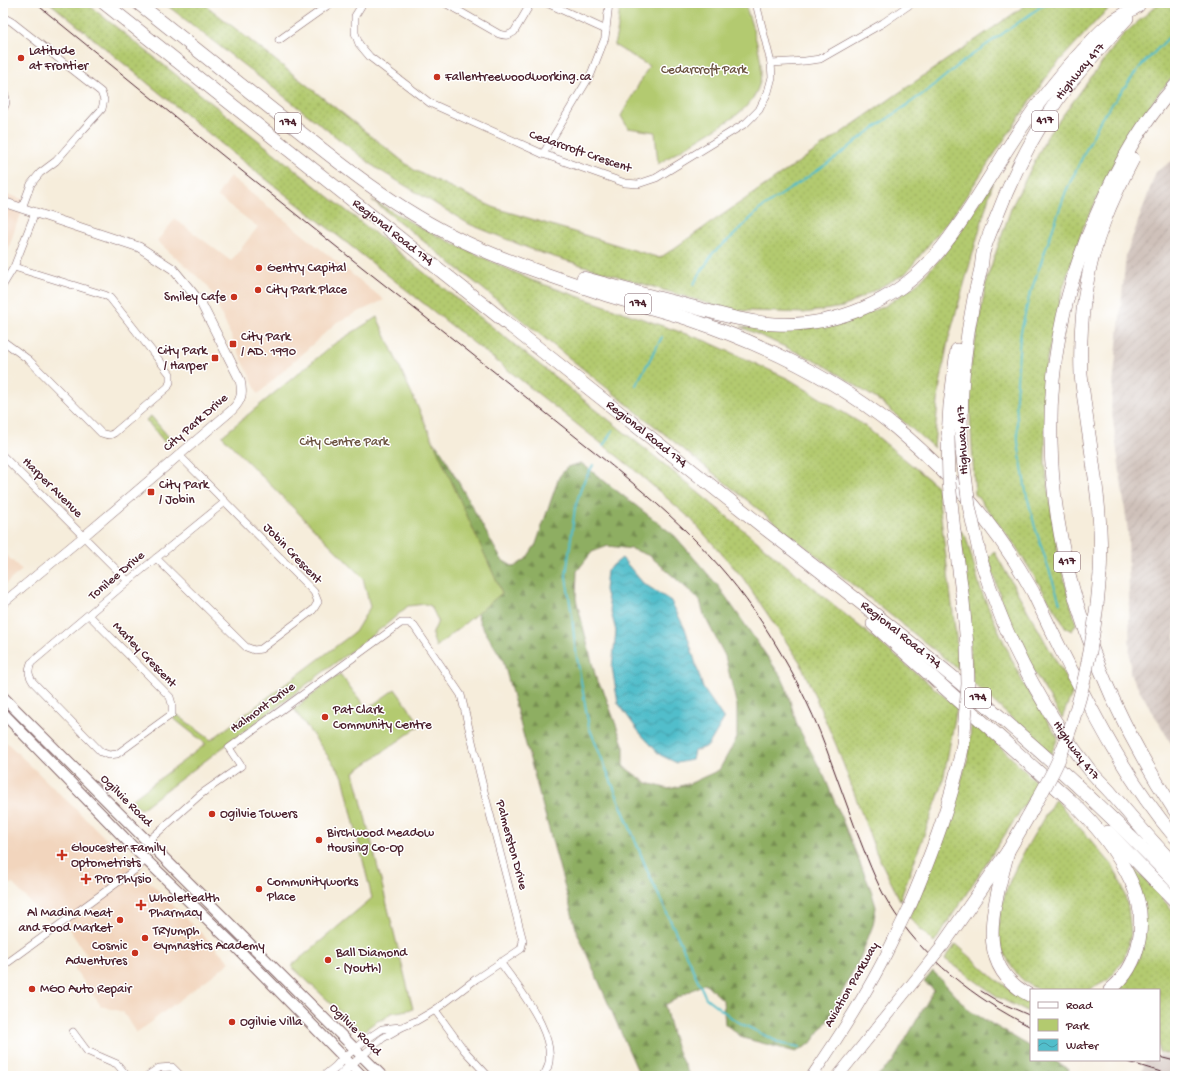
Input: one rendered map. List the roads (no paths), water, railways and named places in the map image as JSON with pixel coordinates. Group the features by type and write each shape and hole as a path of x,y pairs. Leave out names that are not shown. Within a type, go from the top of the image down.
{"highway":[{"name":"Regional Road 174","path":"104,3 767,530 830,578 999,716 1065,775 1175,882"},
{"name":"Regional Road 174","path":"138,3 345,168 407,210 446,232 514,263 610,296 690,319 746,341 796,364 828,381 863,403 897,429 933,461 958,487 976,508 1005,548 1033,593 1065,658 1112,745 1139,789 1175,837"},
{"path":"446,232 569,274 733,318 786,324 815,322 842,316 867,306 896,291 934,257 949,238 1025,122 1053,84 1107,25 1140,5"},
{"name":"Highway 417","path":"1140,5 1091,56 1060,98 1032,140 1001,204 983,254 982,267 970,317 961,402 962,451 969,506 981,560 1008,635 1026,672 1050,714 1089,769 1175,866"},
{"path":"942,946 1008,851 1029,815 1057,762 1076,711 1090,651 1096,615 1100,574 1098,506 1080,357 1086,281 1094,250 1107,213 1133,158 1158,118 1174,88"},
{"name":"417","path":"1174,88 1151,116 1125,157 1101,202 1083,248 1068,292 1059,332 1052,386 1050,423 1053,481 1059,528 1072,582 1086,629 1125,724 1148,767 1175,812"},
{"path":"910,905 942,825 956,778 963,744 968,692 968,645 949,482 948,437 952,385 964,315 976,264 983,254"},
{"path":"767,530 1033,765 1080,810 1109,845 1126,872 1135,890 1139,910 1140,940 1134,958 1125,974 1111,989"},
{"path":"1080,810 1090,815 1134,857 1175,901"},
{"path":"1008,851 993,916 991,942 997,962 1002,972 1015,987 1030,995"}],"main road":[{"name":"Ogilvie Road","path":"3,697 382,1076"},
{"name":"Ogilvie Road","path":"3,713 145,860 234,945 362,1076"},
{"name":"Aviation Parkway","path":"812,1076 882,964 910,905"},
{"path":"838,1076 942,946"}],"street":[{"path":"279,40 331,3"},
{"name":"Cedarcroft Crescent","path":"363,3 355,16 354,33 359,44 370,57 430,103 543,154 625,183 638,184 656,178 746,123 759,110 768,92 772,76 772,63 756,3"},
{"path":"445,3 504,36 510,35 514,32 531,3"},
{"path":"547,3 606,30"},
{"path":"543,154 591,74 602,48 609,3"},
{"path":"772,63 820,59 883,23 912,3"},
{"path":"3,17 12,22 101,92 104,100 102,109 56,161 40,173 31,184 22,208"},
{"path":"3,92 6,98 6,103 3,109"},
{"name":"City Park Drive","path":"3,202 139,247 173,269 201,303 240,380 242,390 242,398 232,410 3,603"},
{"path":"3,285 14,267 35,213"},
{"path":"3,341 29,360 102,433 106,435 111,435 114,433 168,387 170,382 170,374 110,298 14,267"},
{"name":"Jobin Crescent","path":"156,558 246,647 254,650 261,649 313,610 318,602 314,592 179,455"},
{"name":"Harper Avenue","path":"3,456 128,581"},
{"name":"Tonilee Drive","path":"28,671 31,663 225,502"},
{"name":"Marley Crescent","path":"28,671 33,682 101,752 108,755 117,754 172,714 170,697 89,615"},
{"name":"Halmont Drive","path":"148,841 201,794 241,766 229,748 386,633 401,623 409,623"},
{"name":"Palmerston Drive","path":"348,1062 362,1055 383,1038 435,1010 521,948 523,941 461,696 414,626 409,623"},
{"path":"3,966 136,869 145,860"},
{"path":"500,962 531,1006 544,1034 549,1050 549,1061 543,1076"},
{"path":"435,1010 464,1050 488,1076"},
{"name":"Palmerston Drive","path":"348,1062 355,1048 382,1029 402,1027"},
{"path":"73,1032 87,1051 117,1064 127,1076"},
{"path":"325,1076 336,1067 348,1062"},
{"path":"340,1076 348,1062"},
{"path":"147,1076 159,1068 172,1067 181,1076"}],"water":[{"path":"622,558 643,583 671,601 686,631 703,688 724,719 708,746 694,751 692,760 677,763 660,755 639,732 618,703 612,667 616,631 605,590 607,570"}],"waterway":[{"path":"693,285 713,253 759,210 837,157 863,136 927,91 965,60 1046,3"},
{"path":"1060,603 1035,527 1026,492 1018,442 1016,397 1020,336 1029,297 1066,191 1101,119 1140,67 1175,31"},
{"path":"636,385 662,337"},
{"path":"603,446 613,430"},
{"path":"593,465 582,485 575,508 566,576 575,646 589,727 648,872 706,998 736,1021 782,1044 800,1047"}],"tram line":[{"path":"35,3 302,219 601,457 668,514 709,554 746,599 790,669 820,732 875,877 889,904 902,924 917,942 951,975 990,1004 1030,1026"},
{"path":"981,991 999,1002 1030,1016"},
{"path":"1160,1057 1175,1061"},
{"path":"1125,1061 1174,1076"}],"place":[{"name":"Latitude at Frontier","path":"21,58"},
{"name":"Fallentreewoodworking.ca","path":"437,77"},
{"name":"Gentry Capital","path":"259,268"},
{"name":"City Park Place","path":"258,290"},
{"name":"Smiley Cafe","path":"234,297"},
{"name":"City Park / AD. 1990","path":"233,344"},
{"name":"City Park / Harper","path":"215,358"},
{"name":"City Park / Jobin","path":"151,492"},
{"name":"Pat Clark Community Centre","path":"325,717"},
{"name":"Ogilvie Towers","path":"212,814"},
{"name":"Birchwood Meadow Housing Co-Op","path":"319,840"},
{"name":"Gloucester Family Optometrists","path":"62,855"},
{"name":"Pro Physio","path":"86,879"},
{"name":"Communityworks Place","path":"259,889"},
{"name":"WholeHealth Pharmacy","path":"141,905"},
{"name":"Al Madina Meat and Food Market","path":"120,920"},
{"name":"TRYumph Gymnastics Academy","path":"145,938"},
{"name":"Cosmic Adventures","path":"135,953"},
{"name":"Ball Diamond - (Youth)","path":"328,960"},
{"name":"MGO Auto Repair","path":"32,989"},
{"name":"Ogilvie Villa","path":"232,1022"}],"park label":[{"name":"Cedarcroft Park","path":"704,70"},
{"name":"City Centre Park","path":"344,442"}]}
